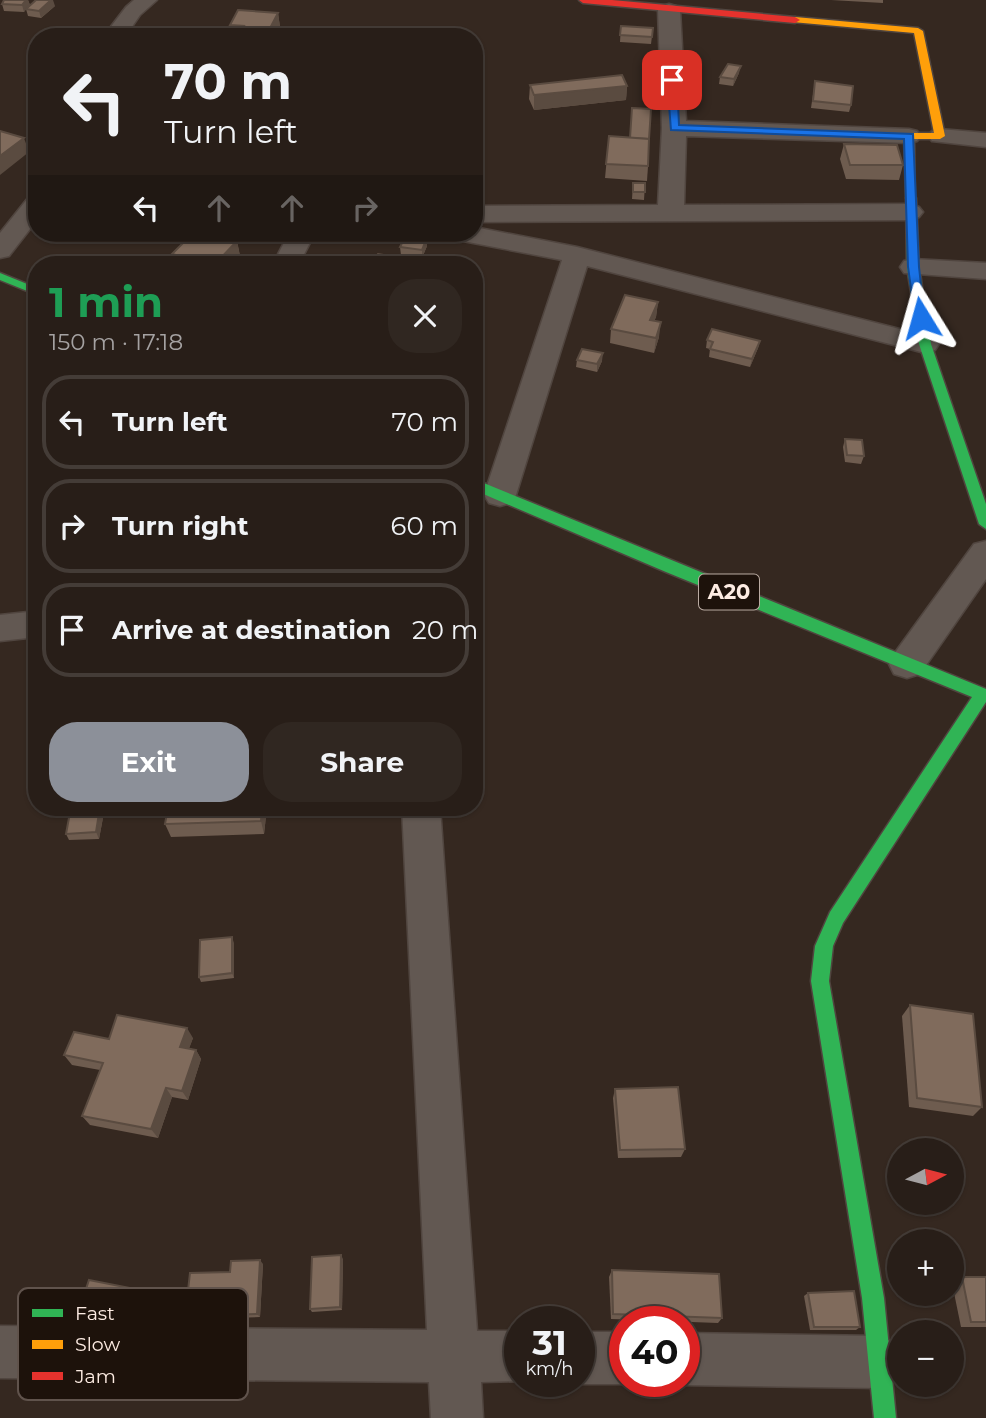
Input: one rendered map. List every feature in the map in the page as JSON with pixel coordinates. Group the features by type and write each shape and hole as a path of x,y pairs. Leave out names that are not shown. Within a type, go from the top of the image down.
{"street":[{"path":"121,28 133,11 147,0"},
{"path":"583,0 919,31 940,136"},
{"path":"669,9 674,128 671,211"},
{"path":"674,128 940,136 986,140"},
{"path":"909,136 913,267 925,344 986,524"},
{"path":"483,214 910,212"},
{"path":"0,250 28,214"},
{"path":"483,237 577,255 925,344"},
{"path":"487,490 577,255"},
{"path":"913,267 986,271"},
{"path":"0,276 28,288"},
{"name":"A20","path":"487,490 984,695"},
{"path":"907,664 986,553"},
{"path":"0,628 28,625"},
{"path":"885,1418 873,1298 820,981 824,946 836,918 984,695"},
{"path":"422,816 457,1418"},
{"path":"0,1352 18,1352"},
{"path":"248,1354 504,1357"},
{"path":"700,1359 879,1362"}],"building":[{"path":"4,0 26,0 22,5 2,4"},
{"path":"36,0 51,0 39,11 26,9"},
{"path":"238,10 278,13 270,28 230,25"},
{"path":"621,26 653,28 652,37 620,35"},
{"path":"728,64 741,66 734,79 720,77"},
{"path":"622,75 627,86 534,95 530,85"},
{"path":"815,81 853,86 851,105 813,101"},
{"path":"632,108 651,109 649,139 630,138"},
{"path":"0,131 24,138 0,156"},
{"path":"609,136 649,139 648,166 606,164"},
{"path":"844,144 897,145 903,165 850,165"},
{"path":"633,183 645,183 645,192 633,192"},
{"path":"184,242 236,242 223,256 172,254"},
{"path":"402,242 425,242 422,250 400,247"},
{"path":"625,295 658,302 650,320 661,322 656,338 611,329"},
{"path":"712,329 760,341 752,359 710,349 713,342 707,340"},
{"path":"582,349 603,353 597,364 577,360"},
{"path":"845,439 862,440 864,456 847,455"},
{"path":"69,816 99,816 96,832 66,834"},
{"path":"166,816 261,816 261,821 165,824"},
{"path":"232,937 232,973 199,977 200,940"},
{"path":"910,1005 973,1014 982,1107 917,1098"},
{"path":"117,1015 187,1028 180,1047 196,1050 182,1091 166,1088 151,1129 82,1116 103,1063 64,1055 74,1032 109,1039"},
{"path":"678,1087 685,1149 620,1150 615,1089"},
{"path":"341,1255 340,1307 310,1309 312,1257"},
{"path":"260,1260 257,1314 248,1314 248,1288 188,1288 190,1273 230,1272 231,1261"},
{"path":"612,1270 719,1274 722,1318 700,1317 700,1306 613,1306"},
{"path":"964,1277 986,1277 986,1322 971,1322"},
{"path":"89,1280 130,1288 86,1288"},
{"path":"854,1291 860,1327 814,1327 808,1293"}],"traffic: fast":[{"path":"911,198 913,267 925,344 986,524"},
{"path":"0,276 28,288"},
{"path":"483,488 671,568 986,696"},
{"path":"885,1418 873,1298 820,981 824,946 836,918 982,695"}],"traffic: slow":[{"path":"795,20 918,31 940,136 909,136 911,198"}],"traffic: jam":[{"path":"583,0 795,20"}],"route":[{"path":"672,80 674,128 909,136 913,267 921,318"}]}
